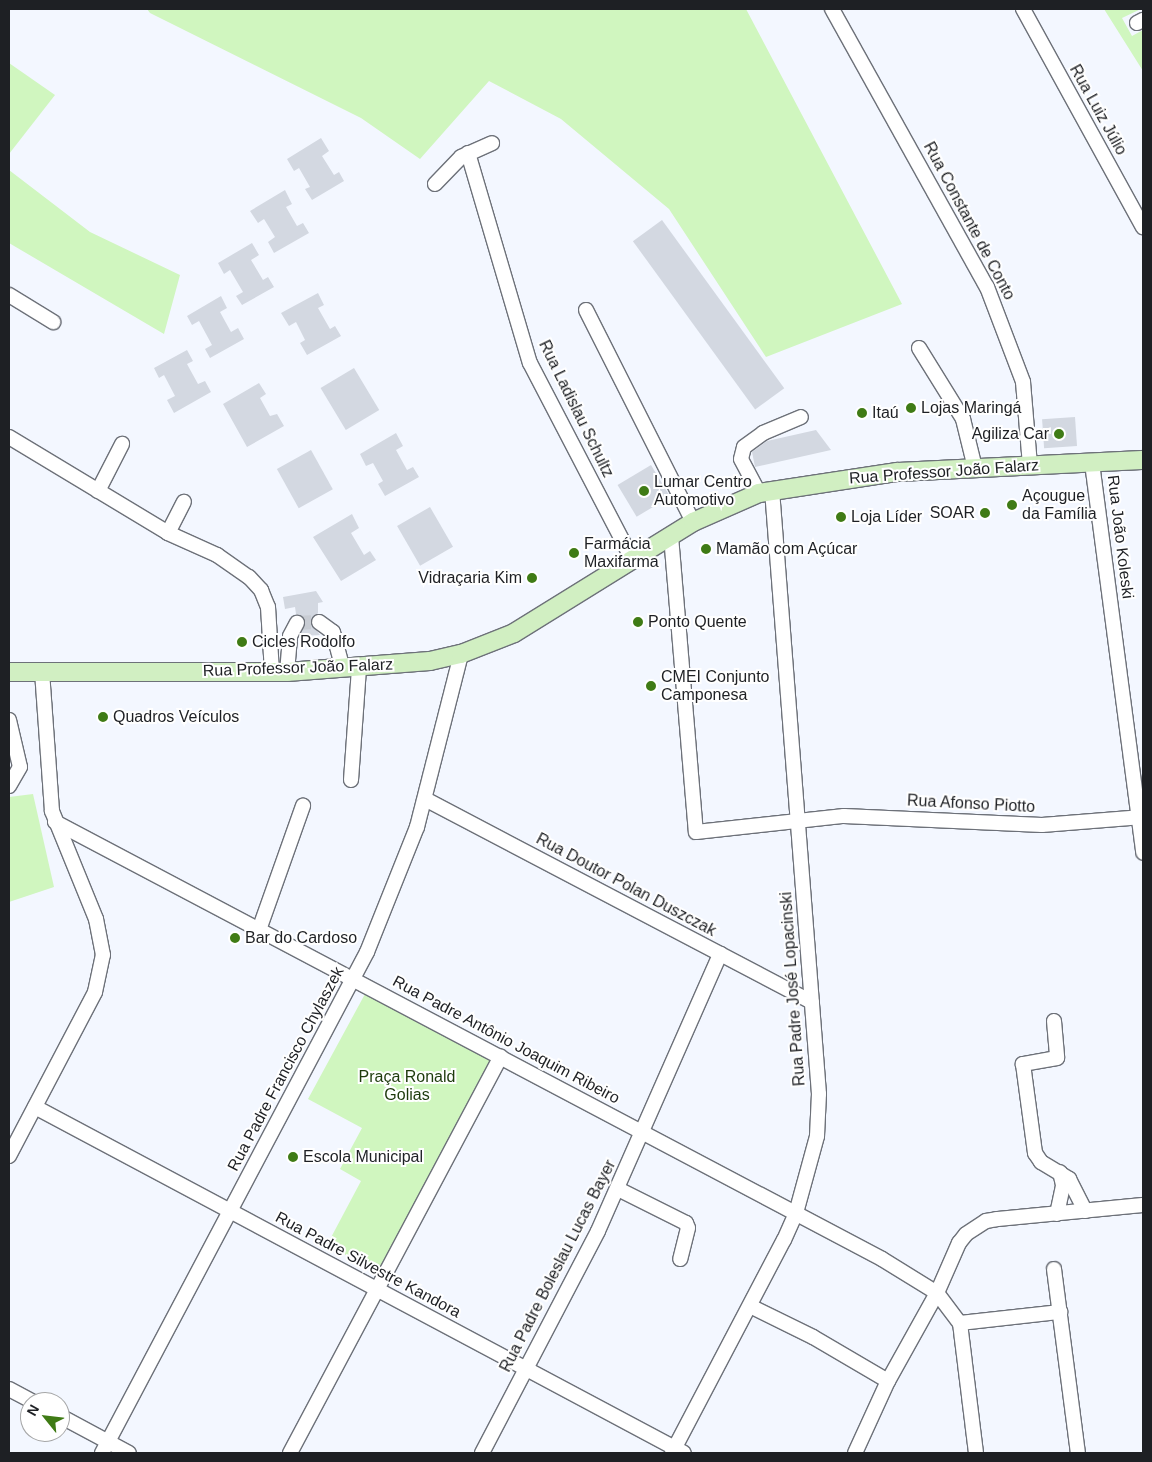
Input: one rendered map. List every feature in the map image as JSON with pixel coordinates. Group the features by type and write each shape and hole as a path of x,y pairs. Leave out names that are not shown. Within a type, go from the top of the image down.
{"main road":[{"name":"Rua Professor João Falarz","path":"9,672 280,672 351,669 430,661 461,654 533,622 693,522 765,492 872,474 1143,460"}],"street":[{"name":"Rua Constante de Conto","path":"832,9 987,287 1023,382 1030,466"},
{"name":"Rua Luiz Júlio","path":"1023,9 1143,227"},
{"path":"435,184 452,164 468,153 492,143"},
{"name":"Rua Ladislau Schultz","path":"468,153 530,363 632,559"},
{"path":"9,295 53,322"},
{"path":"586,310 693,522"},
{"path":"919,348 963,419 975,468"},
{"path":"765,492 741,458 744,447 763,433 801,417"},
{"path":"9,437 168,533 217,555 249,577 261,590 268,607 280,672"},
{"path":"98,491 122,444"},
{"name":"Rua João Koleski","path":"1092,463 1141,818 1143,853"},
{"name":"Rua Padre José Lopacinski","path":"677,1451 796,1213 811,1162 818,1122 812,1002 798,822 765,492"},
{"path":"168,533 184,502"},
{"name":"Rua Afonso Piotto","path":"671,536 696,832 866,816 1042,825 1141,818"},
{"path":"319,622 333,632 351,669 351,780"},
{"path":"280,672 290,636 297,623"},
{"name":"Rua Padre Francisco Chylaszek","path":"105,1448 353,979 397,883 425,799 461,654"},
{"path":"9,1156 87,1009 101,973 103,955 96,920 55,822 42,672"},
{"path":"9,720 14,758 20,767 9,786"},
{"name":"Rua Doutor Polan Duszczak","path":"425,799 812,1002"},
{"path":"260,930 303,806"},
{"name":"Rua Padre Antônio Joaquim Ribeiro","path":"55,822 882,1259 937,1294 960,1323"},
{"name":"Rua Padre Boleslau Lucas Bayer","path":"482,1453 527,1369 618,1189 720,954"},
{"path":"1054,1021 1057,1058 1023,1064 1035,1153 1041,1162 1069,1179 1085,1211"},
{"path":"290,1453 500,1057"},
{"name":"Rua Padre Silvestre Kandora","path":"35,1107 677,1451"},
{"path":"1057,1214 1063,1185 1060,1172"},
{"path":"618,1189 686,1223 688,1228 680,1259"},
{"path":"855,1453 888,1381 937,1294 959,1243 976,1226 997,1219 1143,1205"},
{"path":"1054,1269 1078,1453"},
{"path":"750,1306 820,1341 888,1381"},
{"path":"976,1453 960,1323 1060,1312"},
{"path":"9,1389 20,1395"},
{"path":"70,1423 105,1448 129,1453"}],"green space":[{"path":"147,9 746,9 902,304 766,357 669,209 561,119 489,81 420,159 361,118 150,13"},
{"path":"1104,9 1141,9 1122,18 1132,36 1143,30 1143,71"},
{"path":"9,63 55,95 9,154"},
{"path":"9,170 90,232 180,275 164,334 9,243"},
{"path":"33,794 54,887 9,902 9,797"},
{"name":"Praça Ronald Golias","path":"365,994 490,1060 378,1272 327,1245 361,1181 340,1169 362,1128 308,1099"}],"building":[{"path":"321,138 329,151 322,156 334,175 339,172 344,181 312,200 305,189 310,187 299,168 294,171 287,159"},
{"path":"285,190 292,204 286,207 297,226 303,223 309,233 274,253 268,242 275,237 264,219 258,223 250,211"},
{"path":"662,220 784,388 755,409 633,241"},
{"path":"252,243 259,255 251,260 263,280 268,277 274,287 242,305 236,296 243,292 230,270 224,274 218,263"},
{"path":"318,293 324,305 318,308 330,329 335,326 341,336 307,355 300,343 305,340 296,322 289,326 281,313"},
{"path":"221,296 227,308 220,312 231,332 238,328 244,339 210,358 205,349 212,345 199,321 192,325 187,316"},
{"path":"187,350 193,361 187,364 198,384 205,381 211,392 174,413 167,400 175,396 164,375 159,378 154,368"},
{"path":"354,368 379,410 346,430 321,388"},
{"path":"259,383 266,394 260,398 270,416 277,414 284,426 247,447 223,404"},
{"name":"Agiliza Car","path":"1075,417 1077,446 1044,448 1042,419"},
{"path":"816,430 831,450 755,467 752,452 767,441"},
{"path":"396,433 403,446 396,450 407,470 413,467 419,477 385,496 378,484 383,481 373,463 366,466 360,454"},
{"path":"311,450 333,489 299,508 277,469"},
{"name":"Lumar Centro Automotivo","path":"651,465 670,497 637,517 618,485"},
{"path":"430,507 453,547 420,566 397,526"},
{"path":"352,514 359,528 351,533 364,555 370,551 376,560 341,581 313,537"},
{"path":"316,591 323,602 318,603 318,613 310,622 320,635 300,636 305,619 296,614 295,607 285,609 283,597"}],"tunnel":[{"path":"297,623 319,622"}],"place":[{"name":"Lojas Maringá","path":"911,408"},
{"name":"Itaú","path":"862,413"},
{"name":"Agiliza Car","path":"1059,434"},
{"name":"Lumar Centro Automotivo","path":"644,491"},
{"name":"Açougue da Família","path":"1012,505"},
{"name":"SOAR","path":"985,513"},
{"name":"Loja Líder","path":"841,517"},
{"name":"Mamão com Açúcar","path":"706,549"},
{"name":"Farmácia Maxifarma","path":"574,553"},
{"name":"Vidraçaria Kim","path":"532,578"},
{"name":"Ponto Quente","path":"638,622"},
{"name":"Cicles Rodolfo","path":"242,642"},
{"name":"CMEI Conjunto Camponesa","path":"651,686"},
{"name":"Quadros Veículos","path":"103,717"},
{"name":"Bar do Cardoso","path":"235,938"},
{"name":"Escola Municipal","path":"293,1157"}]}
